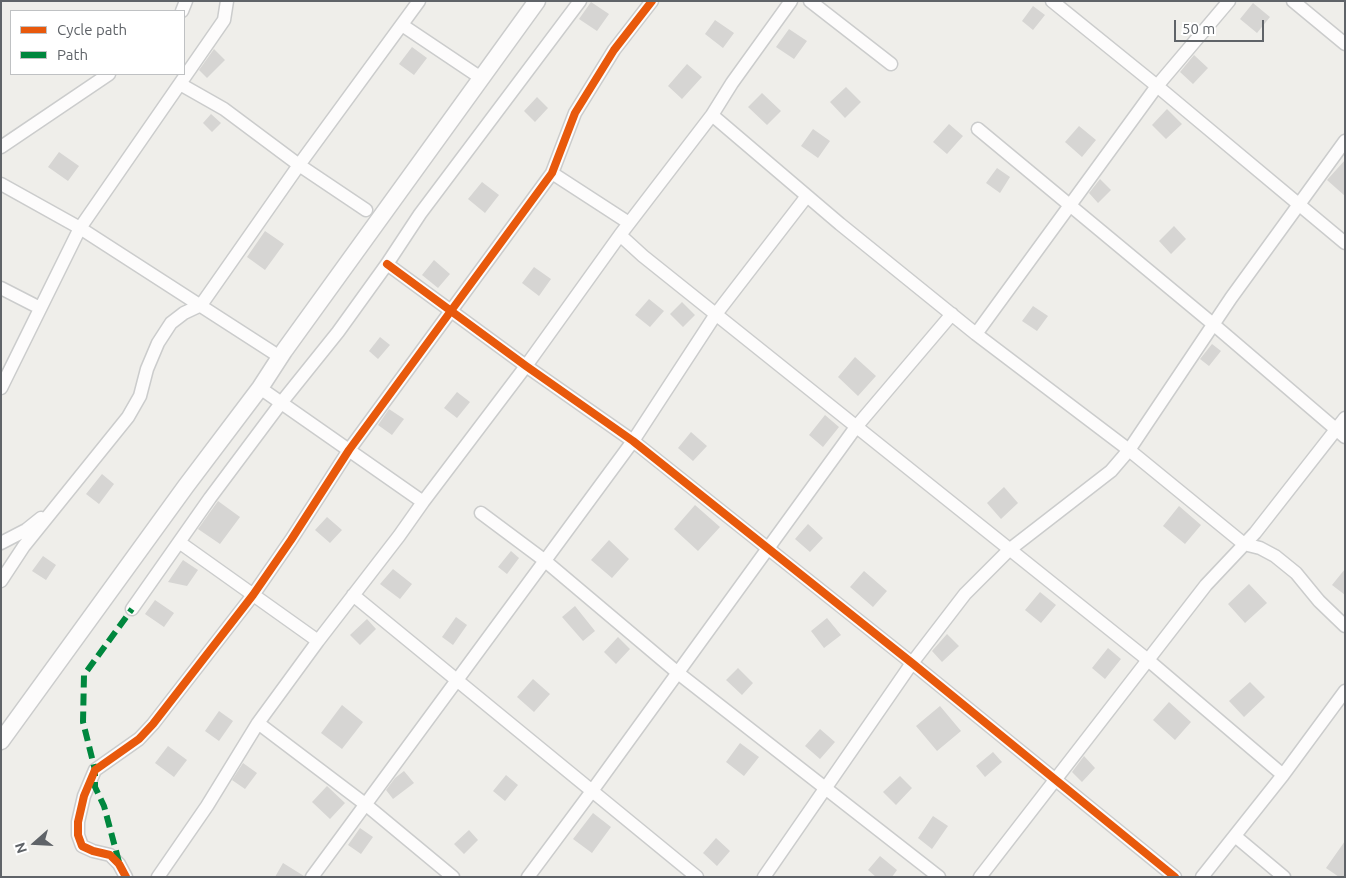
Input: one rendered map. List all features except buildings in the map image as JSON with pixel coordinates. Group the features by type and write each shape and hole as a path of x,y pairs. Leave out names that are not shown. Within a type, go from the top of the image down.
{"street":[{"path":"1,388 80,228 224,20 227,1"},
{"path":"1,581 24,546 128,417 140,396 147,369 158,342 171,322 201,305 299,165 420,1"},
{"path":"1,741 186,486 260,388 280,357 537,1"},
{"path":"132,609 281,403 338,332 388,264 420,214 580,1"},
{"path":"126,877 119,864 110,855 82,846 78,835 78,822 84,796 95,770 139,739 153,724 253,595 349,450 552,173 574,114 614,50 652,1"},
{"path":"158,877 207,806 258,723 526,366 620,235 712,115 732,83 791,1"},
{"path":"810,1 891,64"},
{"path":"1052,1 1345,243"},
{"path":"976,334 1157,86 1229,1"},
{"path":"1293,1 1345,44"},
{"path":"402,24 481,78"},
{"path":"1,147 108,75"},
{"path":"180,84 224,109 299,165 366,210"},
{"path":"712,115 807,196 976,334 1129,450 1244,544 1260,548 1275,556 1296,573 1320,602 1345,626"},
{"path":"978,129 1213,324 1340,433"},
{"path":"764,877 912,663 965,594 1009,550 1111,471 1129,450 1213,324 1298,203 1345,141"},
{"path":"552,173 629,223"},
{"path":"1,184 80,228 280,357"},
{"path":"312,877 633,441 716,314 807,196"},
{"path":"620,235 856,427 1148,660 1282,775"},
{"path":"388,264 526,366 633,441 912,663 1175,877"},
{"path":"1,288 40,308"},
{"path":"528,877 856,427 952,314"},
{"path":"260,388 423,502"},
{"path":"980,877 1206,585 1255,533 1340,433 1345,418"},
{"path":"1,543 26,530 60,502"},
{"path":"481,513 544,560 678,672 939,877"},
{"path":"179,542 318,641"},
{"path":"353,595 697,877"},
{"path":"1202,877 1345,691"},
{"path":"258,723 365,804 454,877"},
{"path":"1235,836 1284,877"}],"marked path":[{"path":"119,862 104,806 95,787 95,770 83,722 84,675 132,609"}],"cycle path":[{"path":"126,877 119,864 110,855 82,846 78,835 78,822 84,796 95,770 139,739 153,724 253,595 349,450 552,173 575,113 614,50 652,1"},
{"path":"387,264 526,366 633,441 912,663 1175,877"}]}
